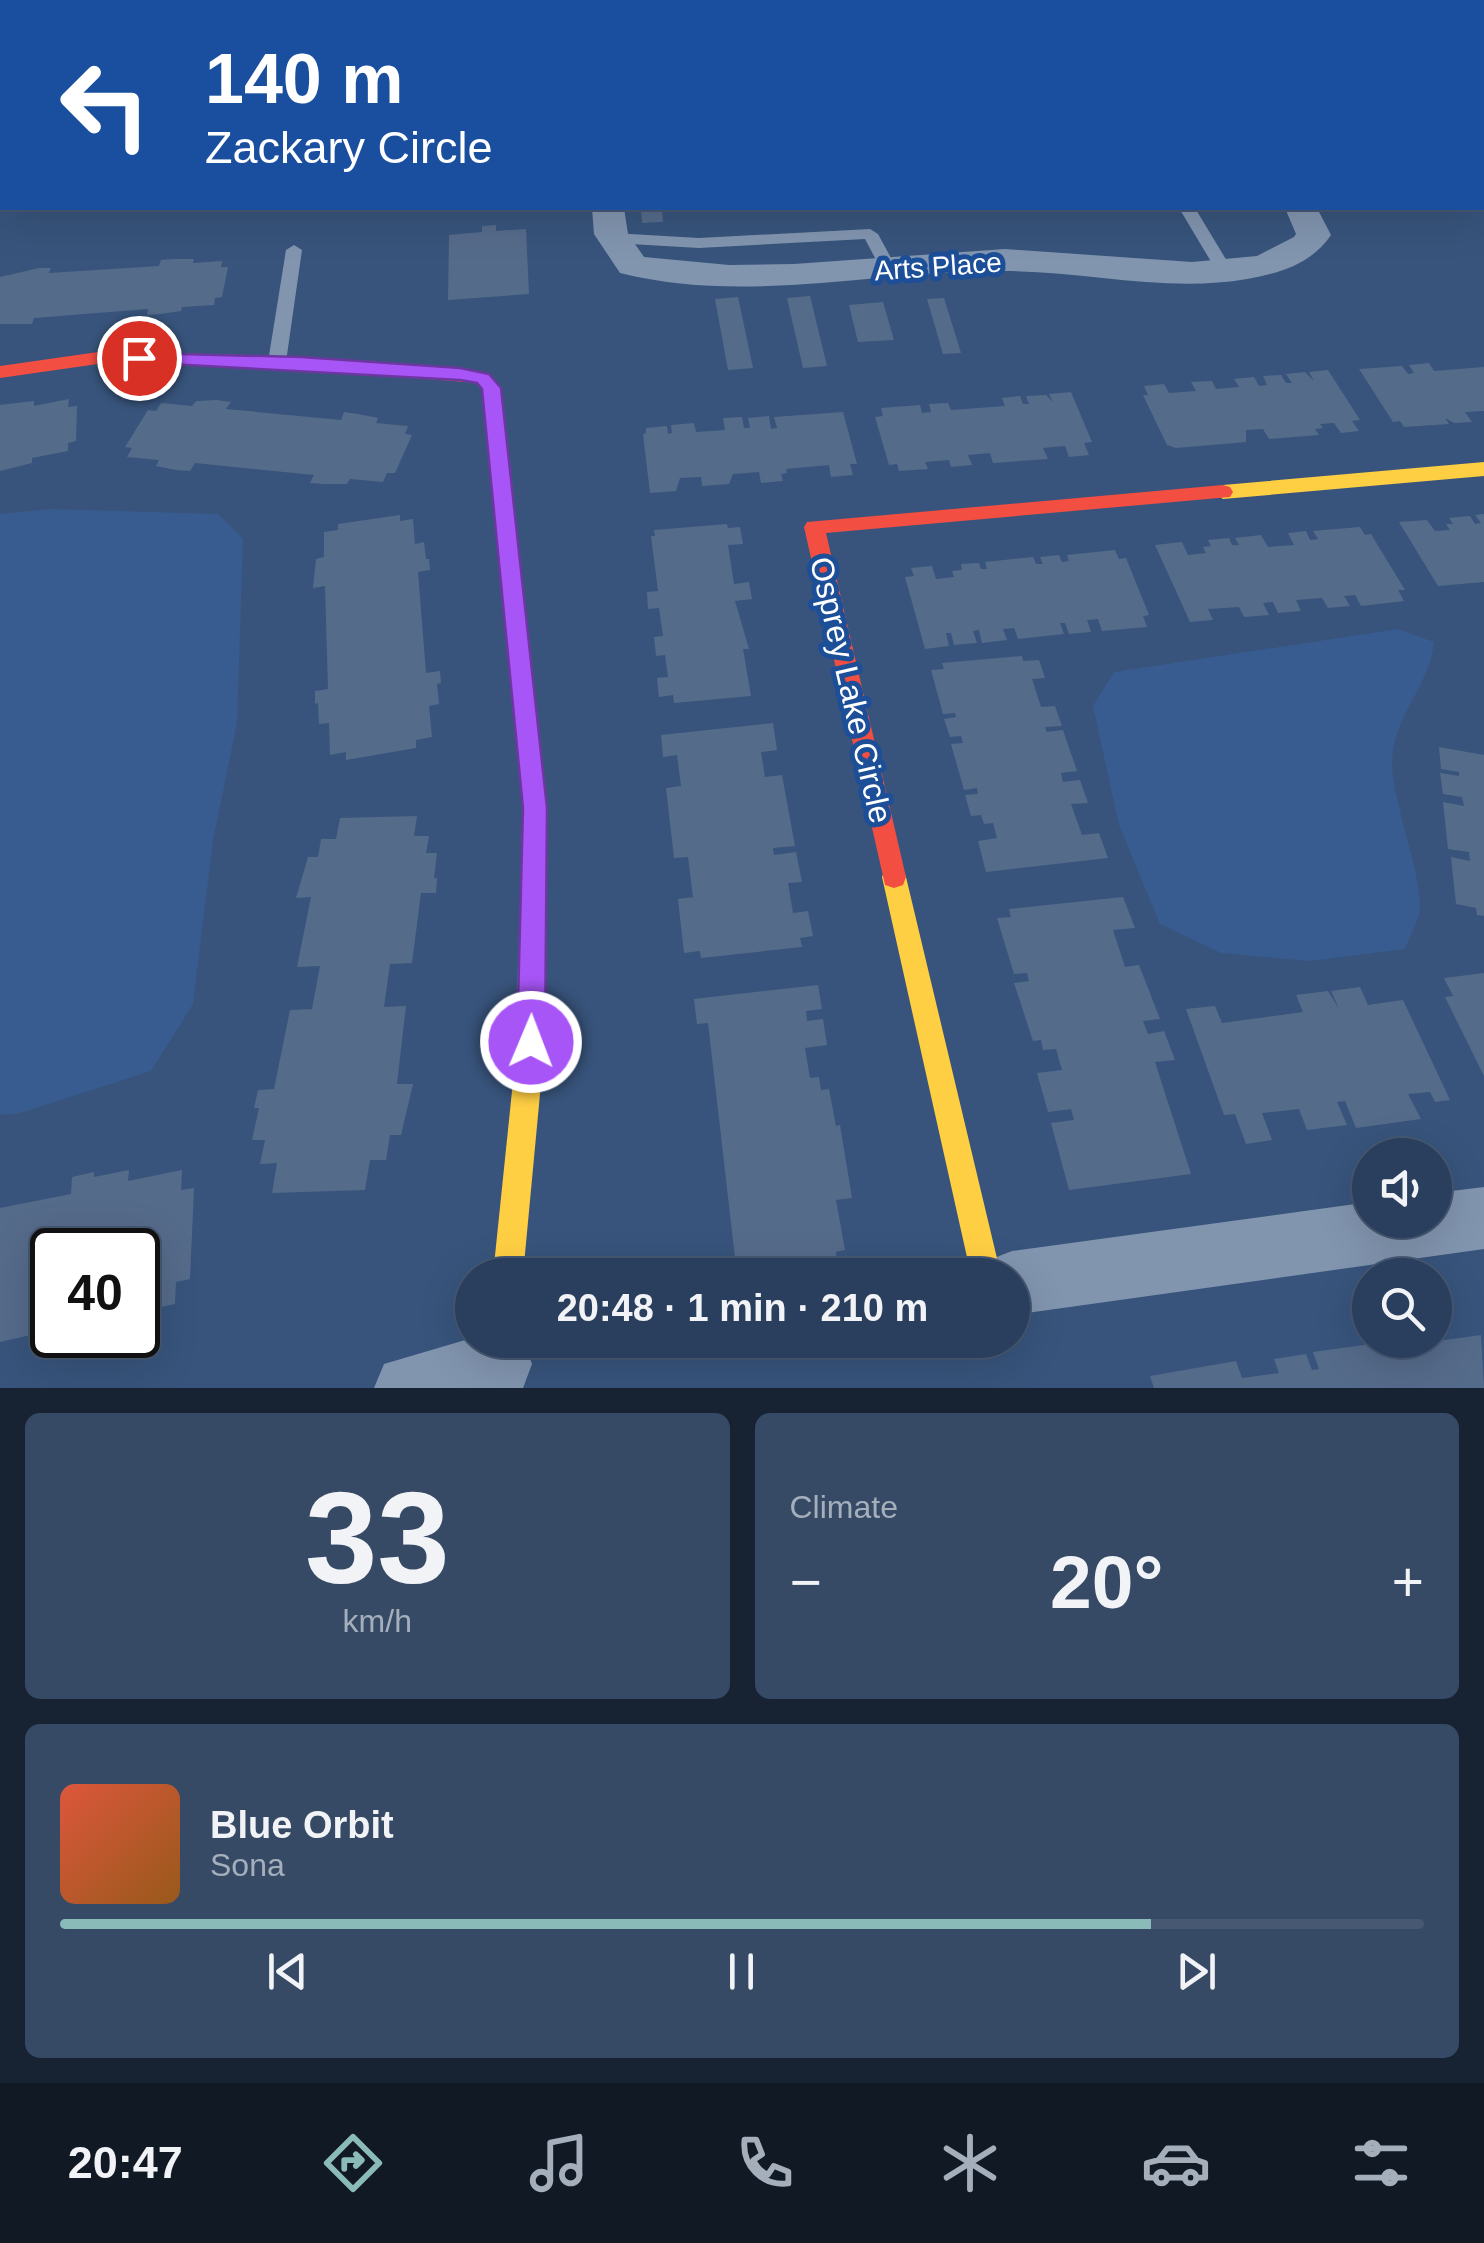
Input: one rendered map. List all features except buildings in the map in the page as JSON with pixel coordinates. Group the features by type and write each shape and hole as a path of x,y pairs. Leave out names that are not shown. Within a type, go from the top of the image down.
{"street":[{"name":"Arts Place","path":"611,223 632,266 691,276 890,269 1004,260 1159,272 1226,271 1306,250 1314,235 1302,210"},
{"path":"0,372 105,357 277,362 460,374 483,378 491,388 535,808 531,1042 510,1258"},
{"name":"Osprey Lake Circle","path":"982,1258 814,528 1484,469"},
{"path":"1030,1281 1484,1218"},
{"path":"408,1388 499,1364"}],"lane":[{"path":"1188,210 1226,271"},
{"path":"277,362 294,250"}],"shaded area":[{"path":"50,509 218,514 243,539 237,723 213,840 193,1004 151,1071 20,1113 0,1115 0,514"},
{"path":"1398,629 1434,642 1426,673 1398,730 1392,762 1420,900 1418,918 1405,949 1310,961 1221,953 1160,924 1119,825 1093,706 1114,672"}],"traffic: fast":[{"path":"502,494 535,808 529,1062"}],"traffic: slow":[{"path":"1223,492 1484,469"},
{"path":"894,877 982,1258"},
{"path":"510,1258 529,1062"}],"traffic: jam":[{"path":"0,372 105,357 301,363 483,378 491,388 502,494"},
{"path":"894,877 814,527 1223,492"}],"route":[{"path":"139,358 301,363 460,374 483,378 491,388 535,808 531,1042"}]}
